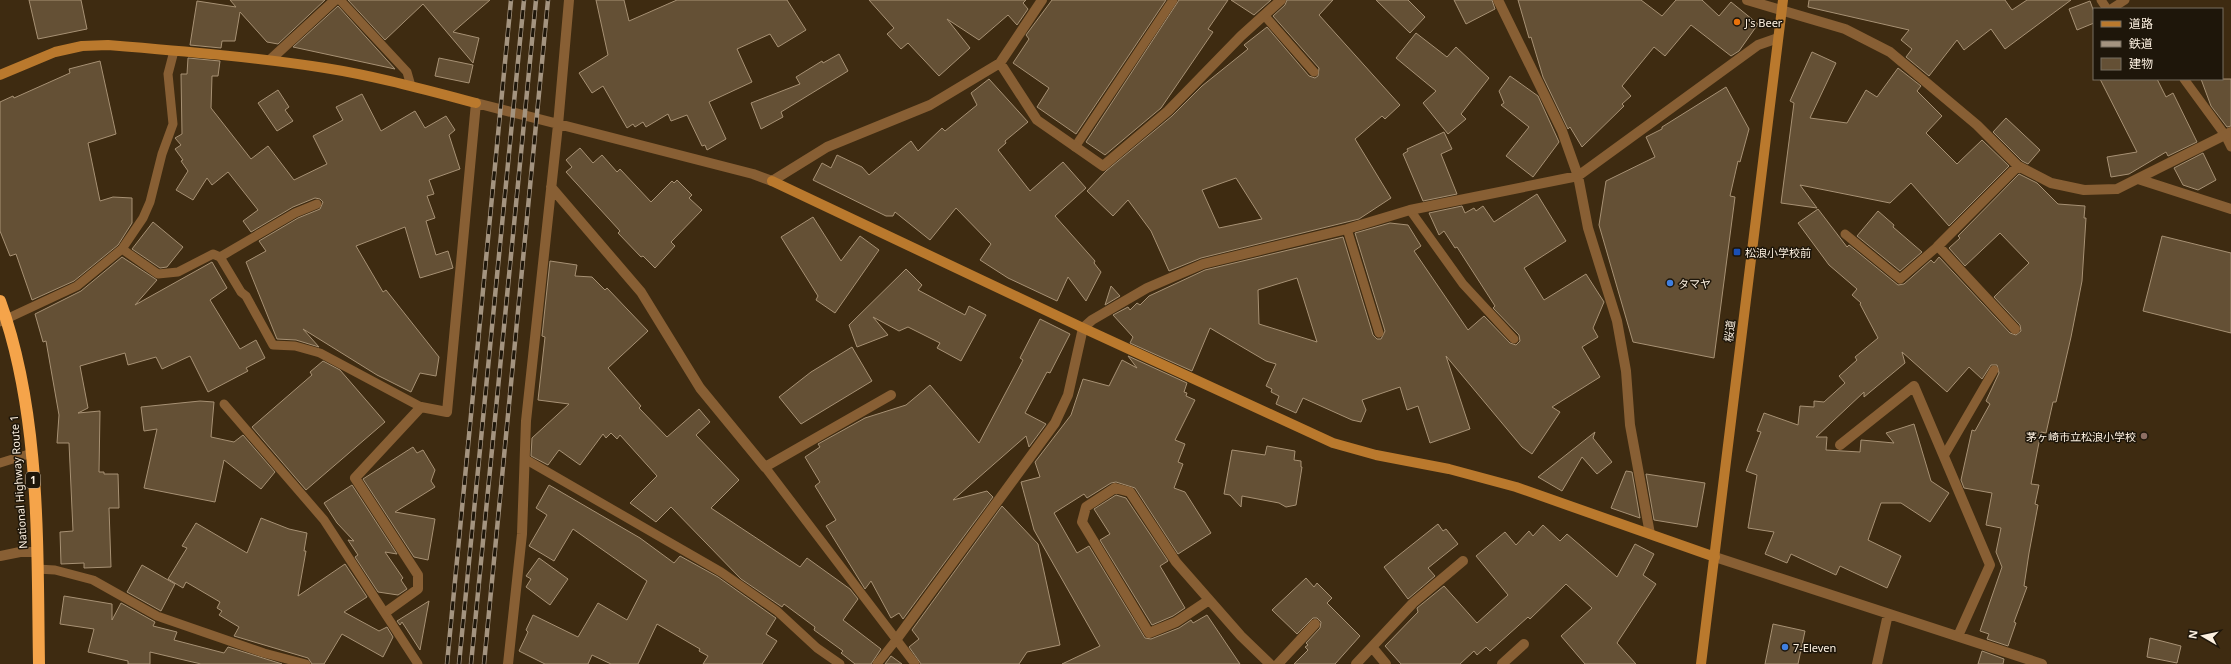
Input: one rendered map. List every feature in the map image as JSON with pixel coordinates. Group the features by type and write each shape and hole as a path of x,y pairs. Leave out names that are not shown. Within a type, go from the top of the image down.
{"highway":[{"name":"National Highway Route 1","path":"0,300 3,320 26,406 32,453 39,664"}],"street":[{"path":"270,60 336,0"},
{"path":"508,664 522,534 526,421 558,126 569,0"},
{"path":"772,181 827,147 930,105 1000,63 1042,0"},
{"path":"1000,63 1037,120 1103,166 1168,111 1264,15 1281,0"},
{"path":"1498,0 1562,131 1578,176 1588,228 1617,321 1626,371 1630,425 1650,534"},
{"path":"1747,0 1782,5 1845,29 1890,52 1977,126 2018,166 2051,183 2084,190 2117,189 2228,133"},
{"name":"桜道","path":"1701,664 1715,557 1750,253 1782,5"},
{"path":"896,640 1055,423 1068,395 1083,328 1092,320 1147,288 1203,264 1348,229 1410,210 1578,176 1758,45 1778,38"},
{"path":"0,75 55,52 82,46 108,45 270,60 327,69 410,86 558,126 753,174 772,181 1083,328 1333,443 1376,455 1490,479 1715,557 2042,664"},
{"path":"386,612 418,589 418,575 355,478 421,407 447,412 476,103"},
{"path":"2015,329 1938,246 2018,166"},
{"path":"2138,179 2231,209"},
{"path":"551,186 641,292 700,388 765,467 891,395"},
{"path":"1840,445 1914,386 1990,565 1958,636"},
{"path":"1209,600 1176,622 1149,633 1082,522 1086,507 1115,488 1130,492 1176,562 1209,600 1270,664"},
{"path":"0,556 20,552 36,552"},
{"path":"1356,664 1413,603 1463,560"},
{"path":"1877,664 1888,614"},
{"path":"1278,664 1315,624"},
{"path":"1502,664 1524,644"},
{"path":"1372,648 1386,664"}],"lane":[{"path":"340,0 407,72 410,86"},
{"path":"1075,147 1173,0"},
{"path":"2113,8 2125,0"},
{"path":"1264,15 1314,72"},
{"path":"3,320 77,286 122,249 143,218 150,202 162,154 173,124 168,74 174,51"},
{"path":"2185,80 2228,133 2231,147"},
{"path":"220,256 295,213 317,204"},
{"path":"1410,210 1463,284 1514,339"},
{"path":"1348,229 1379,333"},
{"path":"1845,234 1900,279 1938,246"},
{"path":"122,249 158,274 178,272 213,254 220,256 241,292 246,296 272,346 294,346 320,353 421,407"},
{"path":"1944,456 1994,370"},
{"path":"224,404 324,520 386,612 418,664"},
{"path":"0,463 32,453"},
{"path":"525,459 721,572 777,611 817,648 840,664"},
{"path":"765,467 915,664"},
{"path":"37,569 55,570 94,580 158,616 264,653 306,664"},
{"path":"877,664 896,640"}],"building":[{"path":"29,0 81,0 87,29 38,39"},
{"path":"230,0 325,0 278,44 267,42 240,12 235,41 222,41 221,48 190,45 197,1 236,7"},
{"path":"348,0 490,0 453,32 479,38 473,63 423,4 385,40"},
{"path":"596,0 624,0 629,21 677,0 787,0 806,30 778,47 770,34 737,49 752,82 709,102 726,139 707,150 705,145 702,146 687,115 671,121 668,114 646,127 643,122 635,127 633,124 627,128 603,86 592,93 579,73 608,55"},
{"path":"869,0 1026,0 1023,3 1028,9 1017,25 1008,15 979,40 947,19 970,48 939,76 908,43 901,49 887,34 894,28"},
{"path":"1052,0 1166,0 1076,134 1037,107 1049,88 1013,63 1029,39 1026,35"},
{"path":"1179,0 1228,0 1208,29 1213,32 1161,108 1105,155 1086,142"},
{"path":"1231,0 1271,0 1254,15"},
{"path":"1287,0 1333,0 1319,15 1400,105 1385,119 1382,116 1355,139 1391,198 1359,219 1201,258 1169,271 1151,231 1128,200 1113,216 1087,191 1106,171 1172,116 1202,86 1248,49 1244,45 1267,27 1309,76 1315,78 1318,76 1319,68 1273,16 1285,5","holes":["1236,178 1262,219 1219,228 1202,190"]},
{"path":"1376,0 1408,0 1425,17 1410,33"},
{"path":"1454,0 1492,0 1495,9 1466,24"},
{"path":"1518,0 1641,0 1662,16 1676,0 1702,0 1719,16 1731,2 1758,24 1739,51 1731,56 1691,25 1665,56 1654,47 1622,86 1631,96 1622,104 1624,106 1582,147 1570,127 1568,129 1543,77 1531,37 1529,38"},
{"path":"1809,0 2005,0 2012,10 2027,0 2071,0 2005,49 1991,29 1964,50 1957,40 1929,76 1906,57 1912,49 1901,40 1909,30 1808,7"},
{"path":"2090,1 2093,9 2093,23 2077,30 2069,9"},
{"path":"338,6 395,69 293,47"},
{"path":"1416,33 1447,57 1456,47 1489,78 1461,114 1466,119 1448,134 1423,103 1436,91 1396,58"},
{"path":"1812,52 1836,63 1810,118 1847,123 1866,90 1877,97 1898,68 1921,86 1917,91 1942,116 1926,133 1957,164 1982,140 2009,166 1949,226 1911,183 1890,203 1800,185 1817,208 1781,203 1794,103 1790,101"},
{"path":"839,54 848,71 781,112 783,117 761,129 751,103 800,84 796,77 822,61 823,63"},
{"path":"188,58 220,61 218,76 212,76 211,108 251,159 268,146 294,180 327,164 313,136 343,120 336,107 362,94 381,131 415,111 425,128 446,116 455,130 449,135 460,169 429,180 434,194 427,196 435,218 426,221 436,255 448,251 453,268 420,278 405,227 356,246 383,292 386,290 439,357 436,376 420,373 411,392 377,375 303,329 319,347 296,340 277,339 246,262 266,251 259,241 298,218 320,209 323,202 320,199 315,198 293,207 251,232 243,221 258,210 228,172 212,185 207,178 193,200 176,190 188,171 181,161 183,160 175,149 181,145 175,138 182,134 181,74 187,74"},
{"path":"439,58 473,65 469,83 435,76"},
{"path":"100,61 116,134 88,143 100,201 113,197 132,198 132,223 118,245 74,281 32,300 16,254 10,256 0,231 0,102 13,96 14,98 70,73 69,69"},
{"path":"1510,76 1538,96 1559,142 1533,177 1506,156 1529,127 1501,105 1504,103 1499,91"},
{"path":"989,79 1028,122 1005,141 1006,143 998,150 1030,191 1063,162 1086,188 1055,216 1095,261 1094,263 1101,272 1086,301 1068,277 1057,301 1008,278 980,260 991,244 956,208 930,240 895,212 893,216 886,216 813,180 822,163 831,168 837,155 862,167 869,175 911,141 918,151 942,128 945,131 977,105 971,93"},
{"path":"2231,79 2231,126 2227,127 2211,106 2201,80"},
{"path":"2101,80 2158,80 2166,97 2173,93 2197,142 2168,156 2166,152 2129,174 2111,177 2107,157 2137,152"},
{"name":"タマヤ","path":"1726,87 1749,129 1740,162 1738,161 1730,196 1735,197 1714,358 1633,342 1599,225 1606,181 1655,157 1646,137 1662,129 1662,127"},
{"path":"278,90 289,107 285,110 293,121 277,131 258,103"},
{"path":"2006,118 2040,150 2028,164 2022,161 1993,132"},
{"path":"1444,132 1452,149 1441,154 1457,194 1423,201 1403,154 1408,151 1407,149"},
{"path":"580,148 593,163 602,155 617,172 620,169 651,202 672,181 674,183 677,180 692,195 689,198 702,210 671,242 675,246 655,268 643,256 641,257 618,233 620,231 566,172 572,167 566,160"},
{"path":"2203,153 2216,180 2198,190 2183,185 2174,168"},
{"path":"2019,174 2037,183 2058,204 2085,206 2084,218 2086,218 2082,281 2071,337 2056,402 2053,402 2046,433 2041,432 2031,484 2039,485 2035,504 2038,505 2024,586 2027,587 2014,622 2016,623 2008,646 1987,639 1989,634 1980,631 2002,567 1996,552 2001,528 1986,525 1992,493 1964,488 1961,480 1972,430 1975,431 1990,404 1986,401 1999,373 1997,365 1991,365 1982,379 1969,367 1947,392 1902,352 1905,363 1864,397 1864,392 1816,437 1827,437 1826,450 1860,452 1861,440 1894,443 1886,433 1914,424 1931,481 1949,493 1930,522 1901,503 1881,503 1868,540 1901,556 1887,588 1840,566 1836,575 1791,554 1787,563 1765,554 1774,532 1748,528 1757,475 1746,471 1761,432 1757,431 1764,413 1798,425 1800,406 1814,407 1814,401 1824,402 1845,383 1839,376 1857,360 1855,357 1878,338 1860,304 1861,303 1852,295 1857,289 1829,265 1798,223 1818,209 1847,247 1849,245 1898,285 1904,284 1931,260 1934,263 1939,257 2010,333 2016,335 2021,331 2020,325 1994,297 2029,263 2000,233 1965,266 1949,248 1960,238 1958,236"},
{"path":"1537,194 1566,241 1524,268 1544,300 1586,274 1604,302 1593,328 1598,337 1582,347 1600,377 1552,407 1560,412 1532,454 1522,447 1446,356 1470,429 1430,443 1418,406 1407,410 1400,387 1362,400 1366,410 1361,422 1352,420 1303,398 1296,413 1276,404 1279,396 1271,392 1272,389 1266,386 1276,364 1266,361 1210,328 1192,371 1130,343 1133,337 1113,315 1128,307 1130,310 1137,303 1140,305 1149,296 1205,270 1343,237 1373,335 1377,339 1381,339 1385,331 1355,233 1390,223 1408,225 1421,246 1414,251 1468,330 1484,316 1510,343 1516,345 1520,341 1519,335 1493,308 1495,306 1457,247 1455,248 1444,231 1439,235 1429,213 1462,206 1465,213 1474,208 1476,211 1483,206 1494,222","holes":["1297,278 1317,342 1259,324 1258,290"]},
{"path":"1878,211 1894,225 1893,227 1922,252 1900,271 1857,236"},
{"path":"813,217 841,261 860,236 879,250 835,313 816,300 818,296 781,237"},
{"path":"153,222 183,247 167,267 160,268 132,249"},
{"path":"2162,236 2231,253 2231,333 2143,311"},
{"path":"122,257 157,280 135,305 212,262 227,288 210,300 240,349 256,340 265,358 246,368 248,371 208,392 190,356 162,369 156,357 128,365 125,353 80,366 88,408 78,413 100,411 99,472 104,472 104,474 118,474 119,508 109,508 111,567 84,568 84,563 61,564 60,532 73,531 69,443 57,443 59,415 46,341 43,342 35,314 81,291"},
{"path":"550,261 577,265 575,276 592,277 605,290 607,288 648,331 608,368 641,406 639,408 667,437 699,409 710,422 696,435 739,480 711,508 800,567 807,558 850,589 858,599 843,620 881,649 871,664 855,664 841,653 843,651 814,630 815,627 784,604 782,607 741,579 671,507 656,522 630,503 657,476 620,435 617,439 611,433 606,438 603,434 580,465 559,450 548,465 531,456 532,438 569,404 538,400 545,337 542,336"},
{"path":"906,269 922,285 918,290 965,315 969,306 986,315 961,361 937,348 940,343 908,327 899,331 873,317 888,335 857,347 849,325"},
{"path":"1111,286 1120,296 1105,305"},
{"path":"1040,319 1070,334 1050,373 1047,372 1025,413 1046,424 1029,447 1026,436 953,500 987,491 993,497 903,619 899,613 891,618 871,581 865,589 826,526 836,520 815,486 820,482 805,457 820,447 818,444 865,418 906,405 930,385 979,443 1023,360 1020,358"},
{"path":"852,347 872,381 801,424 779,397 811,372"},
{"path":"1128,356 1187,383 1184,392 1187,393 1186,396 1195,400 1175,440 1185,444 1178,462 1183,464 1174,488 1185,492 1211,533 1178,554 1135,488 1116,482 1111,483 1087,498 1084,494 1054,513 1077,553 1089,546 1145,638 1151,639 1179,628 1191,620 1193,623 1207,615 1240,664 1062,664 1100,646 1034,530 1021,482 1040,477 1035,462 1071,415 1083,379 1109,386 1122,360 1137,368"},
{"path":"323,361 340,370 385,422 306,490 252,427 312,375 310,372"},
{"path":"200,401 214,402 211,437 234,442 243,435 275,472 261,489 224,460 215,502 144,488 157,429 144,431 141,407"},
{"path":"1595,432 1593,438 1612,462 1597,474 1582,457 1562,491 1538,477"},
{"path":"1267,446 1295,451 1294,460 1301,461 1302,467 1296,505 1286,507 1279,503 1242,496 1241,507 1230,495 1224,494 1232,450 1265,455"},
{"path":"413,447 417,453 423,450 435,470 431,481 435,487 395,512 435,519 428,560 414,557 363,479"},
{"path":"1626,471 1632,472 1640,518 1611,508"},
{"path":"1646,474 1705,483 1697,527 1654,520"},
{"path":"352,485 397,554 385,552 403,578 401,580 407,589 398,595 378,592 355,557 358,555 348,540 354,541 337,523 324,503"},
{"path":"549,485 640,538 674,563 680,556 718,577 776,618 766,634 777,641 762,664 703,664 708,656 699,651 700,649 657,624 638,664 611,664 592,655 588,664 545,664 519,651 528,632 526,630 533,615 578,637 598,603 627,620 647,581 573,529 554,561 529,546 547,515 536,508"},
{"path":"1116,495 1126,498 1168,561 1160,566 1185,608 1173,616 1152,625 1100,540 1110,534 1094,509"},
{"path":"1002,506 1038,544 1060,645 1027,652 1019,664 921,664 909,647 919,639 912,630"},
{"path":"261,518 289,529 307,533 304,551 306,551 298,596 345,564 367,597 344,612 379,631 387,627 393,637 383,657 342,634 324,664 312,664 308,658 234,636 239,627 219,615 222,611 217,608 220,602 186,582 183,588 168,579 187,548 182,546 196,523 247,553"},
{"path":"1438,524 1443,531 1446,529 1458,544 1428,568 1435,576 1408,599 1384,567"},
{"path":"1543,525 1560,541 1567,534 1617,577 1635,544 1654,554 1643,575 1656,584 1617,643 1636,664 1585,664 1561,636 1592,608 1566,584 1530,619 1528,617 1490,651 1486,647 1477,655 1474,651 1460,664 1401,664 1385,646 1418,612 1417,608 1444,586 1477,623 1508,595 1476,556 1505,532 1516,545 1529,531 1533,536"},
{"path":"539,558 568,579 550,605 526,587 531,579 526,576"},
{"path":"142,565 175,584 161,611 127,592"},
{"path":"1306,578 1314,587 1317,583 1332,598 1327,603 1360,636 1335,664 1294,664 1308,650 1305,647 1308,645 1306,643 1320,628 1321,622 1317,618 1313,618 1297,634 1272,610"},
{"path":"64,596 112,604 112,620 121,603 155,622 153,626 177,632 174,640 224,653 228,647 282,664 201,664 150,652 150,664 128,664 128,661 88,652 94,629 60,624"},
{"path":"429,601 420,650 402,622 400,625 397,621"},
{"name":"7-Eleven","path":"1773,624 1805,631 1798,664 1765,664"},
{"path":"2150,638 2181,646 2177,663 2147,657"},
{"path":"1982,651 2004,659 2003,664 1978,664"},
{"path":"891,656 902,664 885,664"}],"railway":[{"path":"447,664 511,0"},
{"path":"459,664 524,0"},
{"path":"471,664 536,0"},
{"path":"484,664 548,0"}],"place":[{"name":"J's Beer","path":"1737,22"},
{"name":"松浪小学校前","path":"1737,252"},
{"name":"タマヤ","path":"1670,283"},
{"name":"茅ヶ崎市立松浪小学校","path":"2144,436"},
{"name":"7-Eleven","path":"1785,647"}]}
